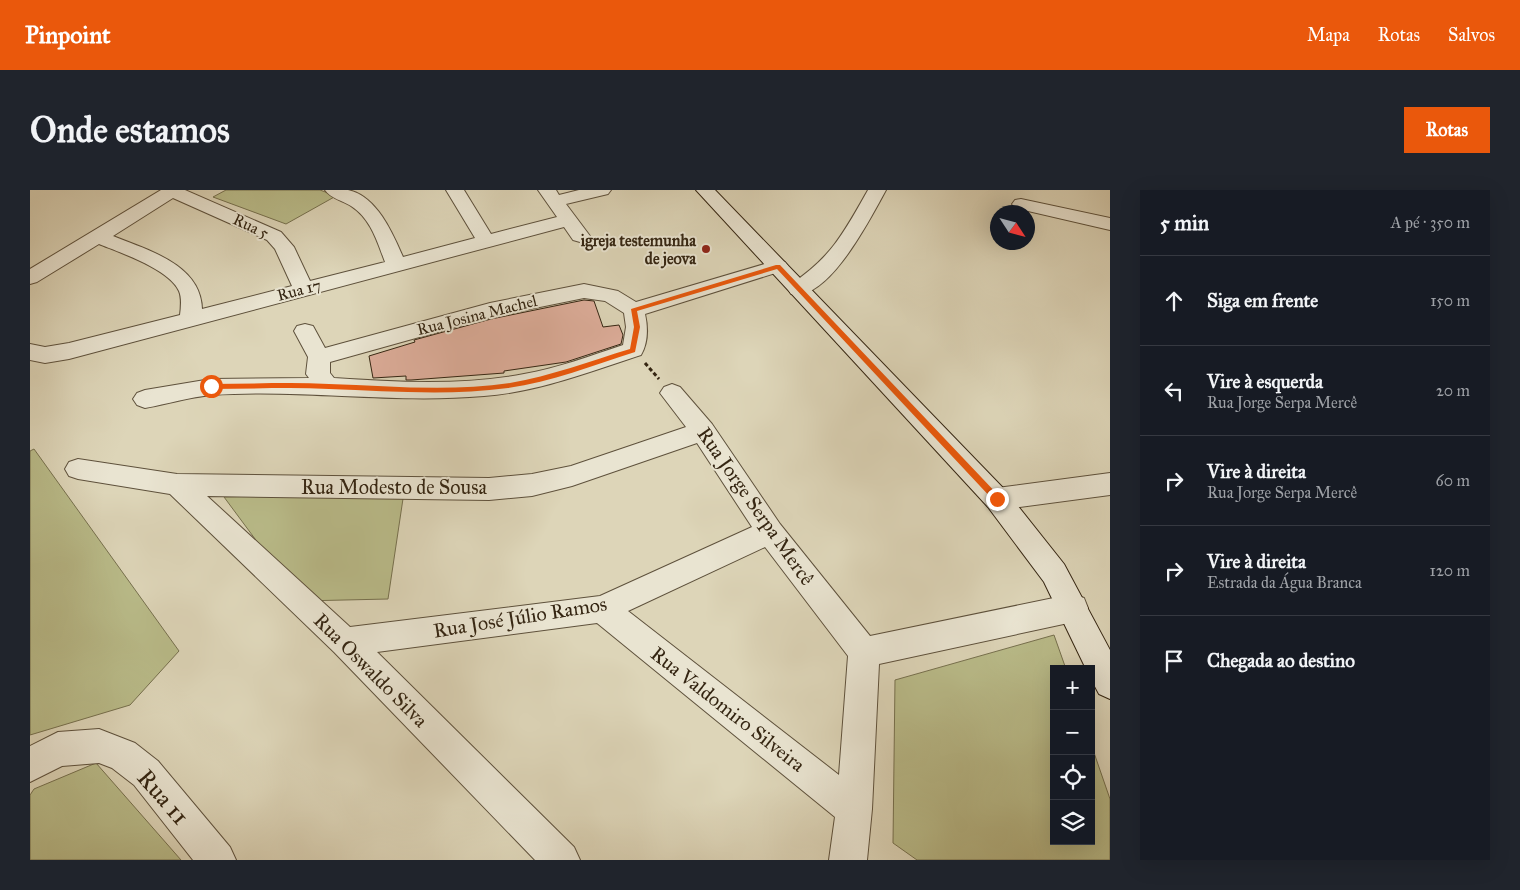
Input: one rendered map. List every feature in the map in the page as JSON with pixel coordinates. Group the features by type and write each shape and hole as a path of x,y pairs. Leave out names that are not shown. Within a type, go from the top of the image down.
{"street":[{"path":"334,190 359,201 372,213 396,264"},
{"path":"455,190 486,241"},
{"path":"551,196 602,190"},
{"path":"705,190 997,499 1054,573 1110,683"},
{"path":"798,289 816,278 837,258 877,190"},
{"path":"30,278 173,191"},
{"name":"Rua 5","path":"173,191 274,236 284,247 304,289"},
{"name":"Rua 17","path":"30,352 45,355 69,351 486,241 574,228 551,196"},
{"path":"1021,202 1110,224"},
{"path":"97,236 170,270 184,281 190,292 191,318"},
{"path":"145,399 211,386 327,386 403,390 481,388 510,385 544,378 633,350 637,327 634,310 778,266"},
{"name":"Rua Josina Machel","path":"319,357 490,310 584,291 611,296 634,310"},
{"path":"305,331 319,357 318,374 327,386"},
{"name":"Rua Jorge Serpa Mercê","path":"672,393 703,431 770,532 864,652"},
{"name":"Rua Modesto de Sousa","path":"78,469 177,485 489,489 532,485 572,476 703,431"},
{"path":"997,499 1110,484"},
{"name":"Rua Oswaldo Silva","path":"177,485 345,642 561,860"},
{"name":"Rua José Júlio Ramos","path":"345,642 602,609 770,532"},
{"path":"848,860 854,809 864,652 1073,608"},
{"name":"Rua Valdomiro Silveira","path":"602,609 854,809"},
{"name":"Rua 11","path":"30,766 58,748 99,746 123,755 146,773 217,860"}],"path":[{"path":"633,350 672,393"}],"green space":[{"path":"226,190 320,190 336,196 286,224 213,197"},
{"path":"34,449 179,651 130,705 30,735 30,451"},
{"path":"404,492 388,599 301,601 224,497"},
{"path":"1054,635 1065,665 1050,665 1050,845 1095,845 1095,756 1110,799 1110,860 917,860 893,843 895,680"},
{"path":"96,763 181,860 30,860 30,795 34,789"}],"building":[{"path":"584,300 594,301 603,327 619,325 623,335 621,344 566,362 504,371 504,373 411,380 406,380 406,376 373,378 369,356 415,342 414,340 491,319"}],"place":[{"name":"igreja testemunha de jeova","path":"706,249"}],"route":[{"path":"211,386 327,386 403,390 481,388 510,385 544,378 633,350 637,327 634,310 778,266 997,499"}]}
